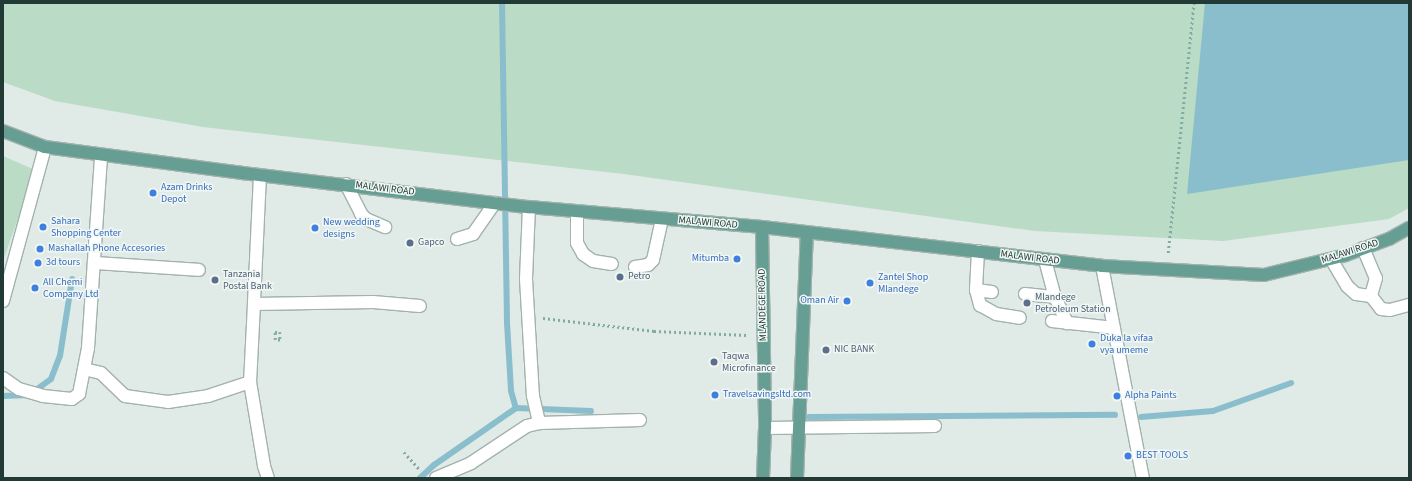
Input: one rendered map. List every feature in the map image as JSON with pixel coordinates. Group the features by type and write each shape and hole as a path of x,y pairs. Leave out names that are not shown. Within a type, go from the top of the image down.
{"main road":[{"name":"MALAWI ROAD","path":"3,131 45,147 260,175 346,184 529,207 762,227 1102,266 1264,275 1331,259 1363,248 1409,228"},
{"name":"MLANDEGE ROAD","path":"762,227 765,428 763,478"},
{"path":"797,478 806,232"}],"street":[{"path":"3,301 45,147"},
{"path":"3,378 19,389 43,396 76,397 79,394 84,369 94,263 101,155"},
{"path":"260,175 250,382 264,466 268,478"},
{"path":"346,184 361,214 366,219 385,227"},
{"path":"457,239 473,234 495,203"},
{"path":"529,207 526,272 533,396 537,418"},
{"path":"577,211 577,243 583,254 593,261 612,264"},
{"path":"635,267 648,265 654,260 662,219"},
{"path":"1363,248 1376,278 1371,296"},
{"path":"978,251 976,290 980,305 986,311 1020,318"},
{"path":"1331,259 1347,286 1356,294 1371,296 1381,309 1390,310 1409,306"},
{"path":"1045,260 1055,297 1067,324"},
{"path":"94,263 199,270"},
{"path":"1102,266 1143,478"},
{"path":"976,290 992,292"},
{"path":"1025,294 1055,297"},
{"path":"254,304 373,302 420,306"},
{"path":"1052,322 1114,328"},
{"path":"84,369 101,373 125,396 168,402 208,396 250,382"},
{"path":"436,478 471,463 537,418 640,420"},
{"path":"765,428 935,426"}],"path":[{"path":"1167,269 1194,3"},
{"path":"529,317 654,331 750,335"},
{"path":"404,452 414,465"}],"green space":[{"path":"3,3 1409,3 1409,208 1389,219 1223,241 1035,231 624,174 203,127 55,101 3,82"},
{"path":"3,156 35,170 3,261"}],"water":[{"path":"1205,3 1409,3 1409,160 1187,194"}],"waterway":[{"path":"502,3 507,323 511,391 516,408"},
{"path":"3,396 29,395 51,379 60,356 72,279"},
{"path":"1141,417 1213,411 1291,383"},
{"path":"420,478 434,465 516,408 591,411"},
{"path":"809,417 1115,415"}],"place":[{"name":"Azam Drinks Depot","path":"153,193"},
{"name":"Sahara Shopping Center","path":"43,227"},
{"name":"New wedding designs","path":"315,228"},
{"name":"Gapco","path":"410,243"},
{"name":"Mashallah Phone Accesories","path":"40,249"},
{"name":"Mitumba","path":"737,259"},
{"name":"3d tours","path":"38,263"},
{"name":"Petro","path":"620,277"},
{"name":"Tanzania Postal Bank","path":"215,280"},
{"name":"Zantel Shop Mlandege","path":"870,283"},
{"name":"All Chemi Company Ltd","path":"35,288"},
{"name":"Oman Air","path":"847,301"},
{"name":"Mlandege Petroleum Station","path":"1027,303"},
{"name":"Duka la vifaa vya umeme","path":"1092,344"},
{"name":"NIC BANK","path":"826,350"},
{"name":"Taqwa Microfinance","path":"714,362"},
{"name":"Travelsavingsltd.com","path":"715,395"},
{"name":"Alpha Paints","path":"1117,396"},
{"name":"BEST TOOLS","path":"1128,456"}]}
